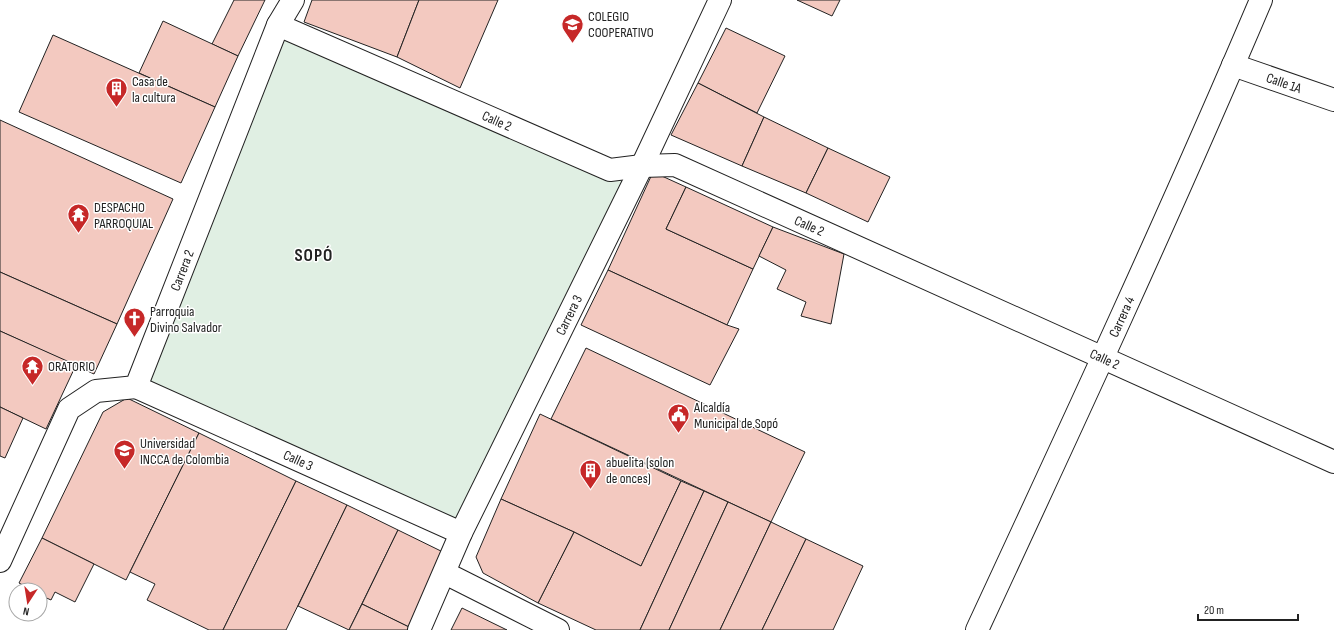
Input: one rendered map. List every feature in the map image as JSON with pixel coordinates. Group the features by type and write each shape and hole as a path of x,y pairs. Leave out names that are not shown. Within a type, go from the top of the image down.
{"street":[{"name":"Carrera 2","path":"136,387 278,24 293,0"},
{"name":"Carrera 3","path":"419,630 445,573 461,533 642,166 720,0"},
{"name":"Carrera 4","path":"977,630 1103,358 1261,0"},
{"name":"Calle 2","path":"278,24 610,170 642,166 675,165 1334,462"},
{"name":"Calle 1A","path":"1234,64 1334,100"},
{"name":"Calle 3","path":"136,387 461,533"},
{"path":"0,561 69,409 96,390 136,387"},
{"path":"445,573 558,630"}],"green space":[{"path":"278,25 610,170 642,166 461,533 136,387"}],"building":[{"path":"234,0 265,0 238,56 212,44"},
{"path":"312,0 419,0 397,57 304,22"},
{"path":"419,0 498,0 460,88 397,57"},
{"path":"797,0 840,0 832,16"},
{"path":"163,21 238,56 215,107 139,73"},
{"path":"726,28 785,56 757,113 698,83"},
{"name":"Casa de la cultura","path":"53,35 215,107 181,183 19,112"},
{"path":"698,83 764,117 742,166 671,135"},
{"path":"764,117 828,148 806,193 742,166"},
{"name":"DESPACHO PARROQUIAL","path":"0,120 173,199 117,324 0,272"},
{"path":"828,148 890,177 868,222 806,193"},
{"path":"653,172 686,187 666,229 753,269 727,325 608,270"},
{"path":"686,187 773,227 753,269 666,229"},
{"path":"773,227 844,254 831,324 801,316 806,302 777,289 786,270 759,256"},
{"path":"608,270 727,325 739,329 710,385 581,325"},
{"path":"0,272 117,324 94,374 0,331"},
{"name":"ORATORIO","path":"0,331 76,365 46,429 0,407"},
{"name":"Alcaldía Municipal de Sopó","path":"586,348 805,452 771,522 551,419"},
{"path":"127,398 199,433 126,580 42,538 103,412"},
{"path":"0,407 23,418 5,458 0,456"},
{"name":"abuelita (solon de onces)","path":"540,414 681,481 641,566 574,532 501,499"},
{"path":"199,433 296,481 223,630 209,630 147,600 155,584 130,572"},
{"path":"296,481 347,505 286,630 223,630"},
{"path":"681,481 704,491 640,630 596,630 538,603 574,532 641,566"},
{"path":"704,491 728,502 669,630 640,630"},
{"path":"501,499 574,532 538,603 483,573 476,557"},
{"path":"728,502 771,522 720,630 669,630"},
{"path":"347,505 398,530 349,630 298,606"},
{"path":"771,522 806,539 762,630 720,630"},
{"path":"398,530 447,554 411,628 362,604"},
{"path":"42,538 94,564 75,602 55,592 51,600 48,599 48,582 20,582"},
{"path":"806,539 863,566 833,630 762,630"},
{"path":"362,604 411,628 410,630 349,630"},
{"path":"462,608 507,630 451,630"}],"place":[{"name":"COLEGIO COOPERATIVO","path":"573,44"},
{"name":"Casa de la cultura","path":"117,108"},
{"name":"DESPACHO PARROQUIAL","path":"78,234"},
{"name":"Parroquia Divino Salvador","path":"134,338"},
{"name":"ORATORIO","path":"33,386"},
{"name":"Alcaldía Municipal de Sopó","path":"678,434"},
{"name":"Universidad INCCA de Colombia","path":"125,470"},
{"name":"abuelita (solon de onces)","path":"591,490"}],"district":[{"name":"SOPÓ","path":"314,255"}]}
